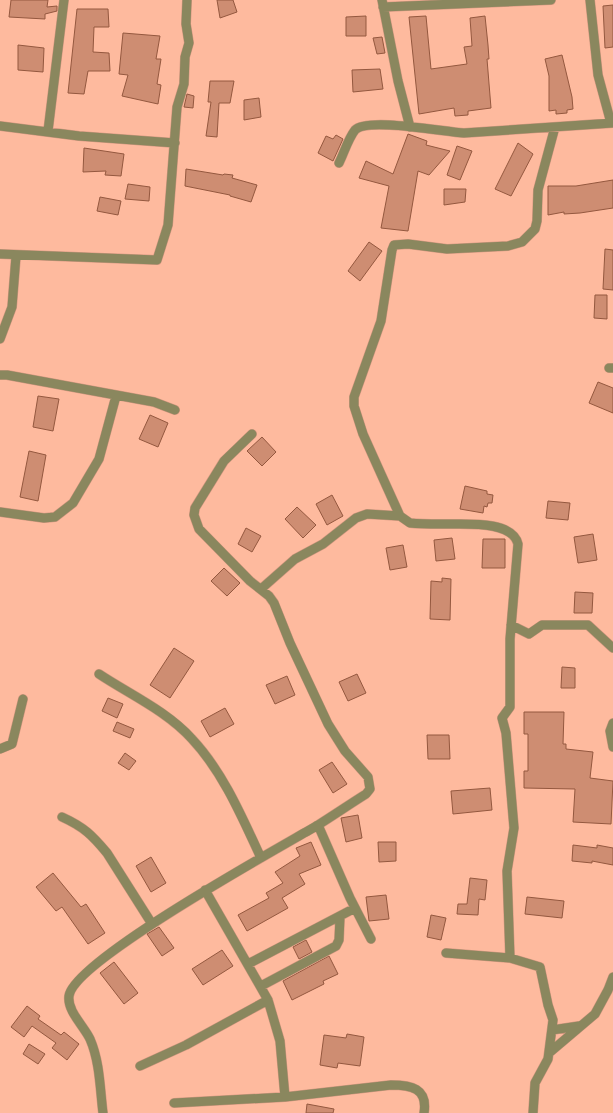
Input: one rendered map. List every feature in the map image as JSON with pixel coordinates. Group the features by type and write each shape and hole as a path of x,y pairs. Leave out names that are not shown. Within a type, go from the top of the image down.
{"street":[{"path":"48,131 64,0"},
{"path":"0,254 16,256 100,257 157,260 168,225 178,107 184,84 185,57 189,43 186,24 187,0"},
{"path":"410,127 398,81 383,4 551,0"},
{"path":"339,163 356,130 361,126 382,124 447,132 464,132 612,123 598,75 590,0"},
{"path":"0,126 79,136 175,143"},
{"path":"510,958 507,871 514,828 506,733 502,718 510,707 511,625 518,544 513,535 499,527 471,524 410,523 400,516 363,434 354,406 354,397 381,321 394,245 400,244 447,249 508,246 522,242 535,229 538,221 538,190 555,127"},
{"path":"0,339 12,307 16,256"},
{"path":"0,375 7,375 154,402 175,410"},
{"path":"0,512 44,518 55,517 73,503 99,459 116,396"},
{"path":"103,1113 95,1054 90,1038 71,1008 68,997 72,986 109,954 152,924 206,890 318,825 366,794 370,789 368,777 346,751 328,724 290,643 274,603 207,538 199,528 194,515 195,508 224,461 252,434"},
{"path":"261,589 294,559 323,544 361,516 367,514 400,516"},
{"path":"511,625 529,634 542,625 588,625 613,648"},
{"path":"99,674 169,719 192,739 214,768 237,807 261,858"},
{"path":"0,749 12,744 23,699"},
{"path":"613,723 610,731 613,748"},
{"path":"62,817 80,825 99,842 152,924"},
{"path":"318,825 371,940"},
{"path":"206,890 268,1000 280,1041 284,1096"},
{"path":"248,964 355,908"},
{"path":"261,986 336,946 339,940 340,917"},
{"path":"446,953 510,958 540,967 548,1005 553,1020 549,1052 535,1083 533,1113"},
{"path":"549,1052 595,1014 613,977"},
{"path":"140,1066 186,1046 268,1000"},
{"path":"552,1030 579,1026"},
{"path":"174,1103 284,1096 391,1085 406,1085 419,1091 424,1098 424,1113"}],"building":[{"path":"11,0 48,0 47,7 57,6 57,11 45,14 45,19 9,17"},
{"path":"217,0 233,0 237,12 220,18"},
{"path":"613,5 613,47 605,48 603,6"},
{"path":"77,9 108,9 109,27 94,27 93,52 109,53 110,71 88,71 84,94 68,93"},
{"path":"366,16 366,36 346,36 346,17"},
{"path":"426,16 431,69 467,64 464,47 472,46 470,18 485,16 491,108 468,111 468,115 455,116 454,108 419,114 409,17"},
{"path":"123,33 160,36 156,59 161,59 157,84 161,85 158,104 122,96 128,75 119,74"},
{"path":"382,37 385,53 377,54 373,38"},
{"path":"18,45 44,48 43,72 18,70"},
{"path":"562,55 572,97 573,109 567,110 567,113 556,114 556,110 549,111 549,76 545,59"},
{"path":"380,69 383,89 353,92 352,70"},
{"path":"210,81 234,81 230,103 219,103 217,137 206,136 211,102 208,102"},
{"path":"187,94 194,96 193,108 184,107"},
{"path":"259,98 261,117 244,120 244,100"},
{"path":"408,134 427,141 426,145 450,151 429,175 418,171 408,231 381,228 389,186 359,178 366,161 393,174"},
{"path":"336,135 343,139 333,161 318,153 326,136 333,139"},
{"path":"518,143 533,154 511,196 495,189"},
{"path":"457,146 472,151 460,180 447,175"},
{"path":"84,148 124,154 121,176 105,175 106,171 83,172"},
{"path":"186,169 223,175 233,175 232,178 257,185 251,202 230,195 185,186"},
{"path":"613,180 613,208 580,213 564,214 564,212 548,215 548,186 576,186"},
{"path":"128,184 150,187 149,201 125,199"},
{"path":"444,189 466,189 465,202 444,205"},
{"path":"100,197 121,201 118,215 97,211"},
{"path":"369,242 382,251 360,281 348,271"},
{"path":"605,249 613,250 613,290 603,289"},
{"path":"595,295 607,295 607,319 594,318"},
{"path":"598,382 613,388 613,413 589,403"},
{"path":"38,396 59,399 53,431 33,427"},
{"path":"150,415 168,423 158,447 139,439"},
{"path":"262,437 276,452 262,466 247,451"},
{"path":"29,451 46,455 38,501 20,497"},
{"path":"465,486 487,491 487,494 493,495 492,503 488,503 487,507 484,506 483,513 460,509"},
{"path":"332,495 343,516 327,525 316,504"},
{"path":"548,501 570,503 568,520 546,518"},
{"path":"297,507 316,525 303,538 285,519"},
{"path":"246,528 261,536 252,552 238,544"},
{"path":"593,534 597,560 578,563 574,537"},
{"path":"452,538 455,559 436,561 434,540"},
{"path":"483,539 505,539 505,568 482,568"},
{"path":"403,545 407,567 390,570 386,548"},
{"path":"224,568 240,583 227,596 211,581"},
{"path":"442,578 451,579 450,620 430,619 431,581 442,582"},
{"path":"575,592 593,593 592,613 574,613"},
{"path":"174,648 194,661 170,698 150,685"},
{"path":"562,667 575,668 575,688 561,688"},
{"path":"357,674 366,693 348,701 339,682"},
{"path":"287,676 295,695 275,704 266,685"},
{"path":"108,698 123,704 117,718 102,711"},
{"path":"225,708 234,724 210,737 201,721"},
{"path":"524,712 564,712 563,744 566,744 566,749 593,752 590,778 613,781 611,824 573,822 575,789 524,788 524,771 528,771 528,734 524,734"},
{"path":"117,722 134,729 130,738 113,731"},
{"path":"427,735 449,735 450,759 428,759"},
{"path":"125,753 136,761 129,770 118,763"},
{"path":"332,762 347,784 333,793 319,770"},
{"path":"490,788 492,810 453,814 451,791"},
{"path":"358,815 362,838 346,842 341,818"},
{"path":"311,842 321,865 299,874 305,884 282,898 288,908 247,931 238,915 269,898 266,893 283,883 275,872 300,856 296,848"},
{"path":"378,842 396,842 396,861 379,862"},
{"path":"573,845 597,848 597,845 613,848 613,865 592,861 592,863 572,861"},
{"path":"151,857 166,883 151,892 136,866"},
{"path":"53,873 81,907 86,904 105,933 88,944 62,907 56,911 36,887"},
{"path":"470,878 487,880 485,900 479,899 478,915 457,914 458,904 467,904"},
{"path":"386,895 389,919 369,921 366,897"},
{"path":"527,897 564,901 562,918 525,914"},
{"path":"431,915 446,918 441,940 427,937"},
{"path":"159,927 174,948 162,956 147,934"},
{"path":"306,940 312,952 299,959 293,947"},
{"path":"222,950 233,966 203,985 192,969"},
{"path":"329,956 338,974 323,981 324,984 292,1000 283,981"},
{"path":"114,962 138,993 124,1004 100,973"},
{"path":"27,1006 40,1016 38,1019 61,1035 64,1032 79,1044 67,1060 52,1048 56,1043 32,1026 24,1037 11,1027"},
{"path":"347,1034 364,1037 360,1066 338,1063 337,1068 320,1065 324,1035 346,1038"},
{"path":"29,1044 45,1054 38,1064 23,1054"},
{"path":"307,1104 334,1109 333,1113 306,1113"}]}
